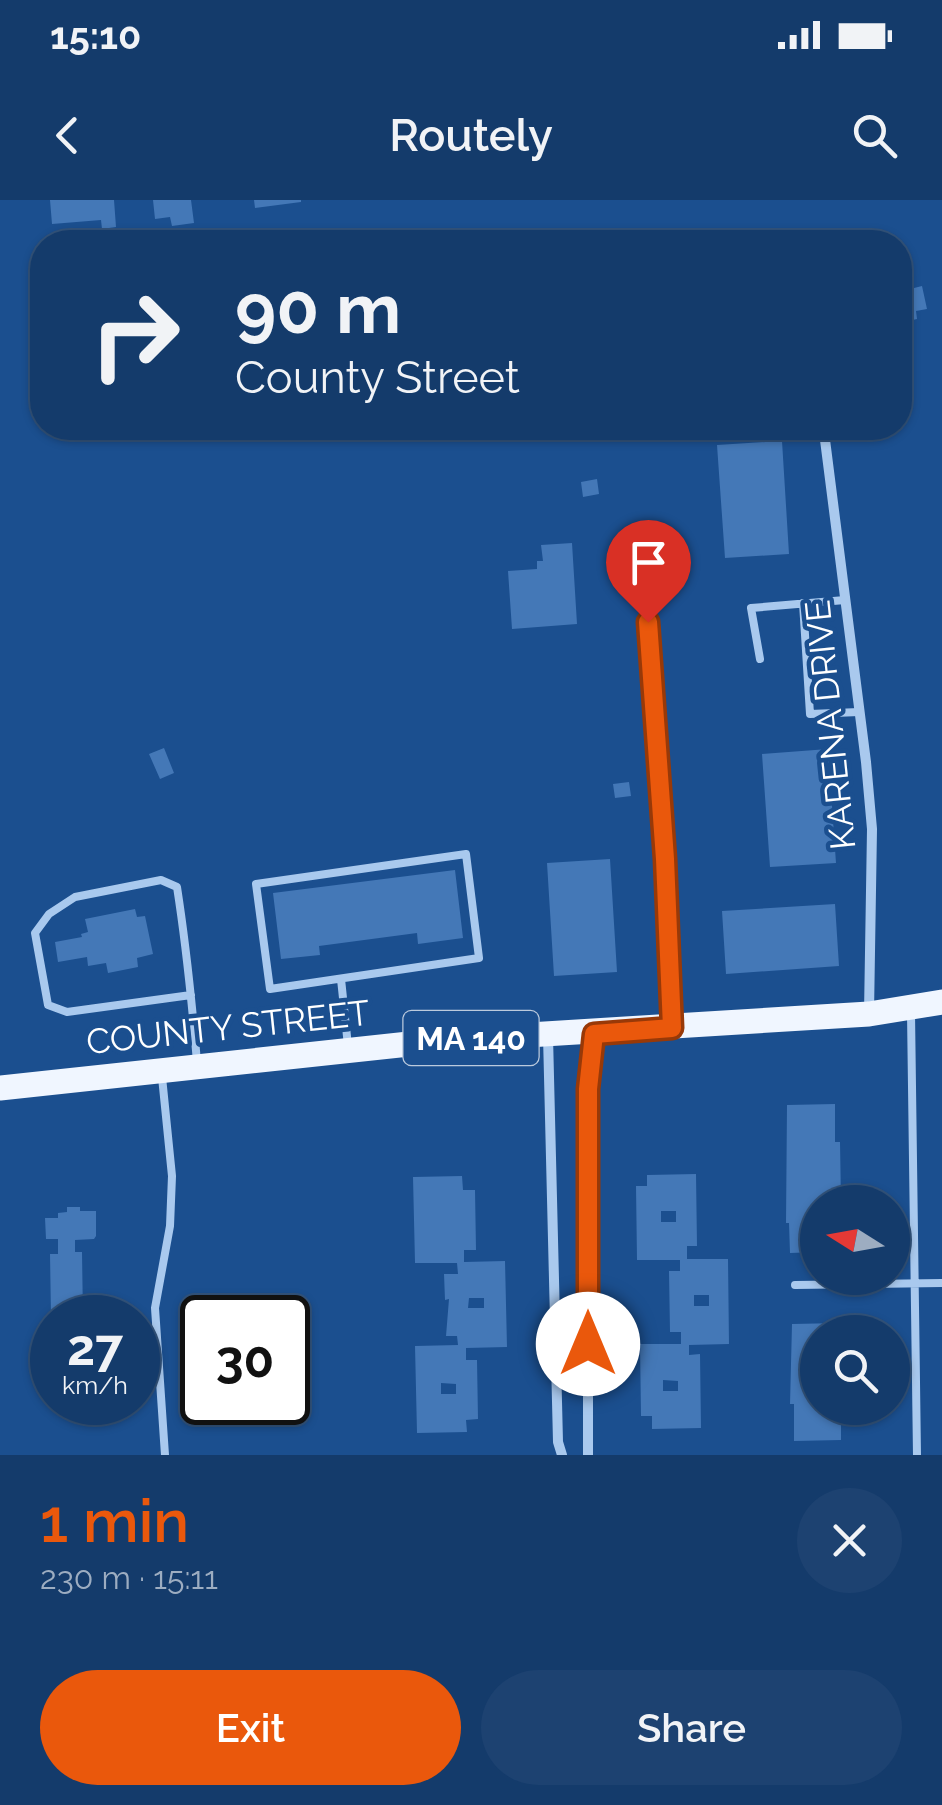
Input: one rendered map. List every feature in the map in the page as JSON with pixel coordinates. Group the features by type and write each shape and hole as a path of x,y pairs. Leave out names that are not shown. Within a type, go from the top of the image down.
{"main road":[{"name":"COUNTY STREET","path":"0,1088 446,1040 594,1034 869,1014 942,1002"}],"street":[{"name":"KARENA DRIVE","path":"825,440 872,829 869,1014"},
{"path":"645,593 662,809 672,1028"},
{"path":"588,1455 588,1089 594,1034"},
{"path":"548,1035 558,1442 562,1455"}],"lane":[{"path":"760,658 751,608 845,600"},
{"path":"803,603 810,714 860,712"},
{"path":"466,854 478,958 341,980 270,989 256,884 466,854"},
{"path":"191,996 67,1012 48,1004 35,933 48,914 75,897 161,880 177,887 191,996 198,1066"},
{"path":"341,980 348,1050"},
{"path":"911,1008 918,1455"},
{"path":"162,1070 172,1176 170,1226 155,1308 165,1455"},
{"path":"795,1286 942,1282"}],"building":[{"path":"50,200 114,200 116,227 102,229 101,220 52,224"},
{"path":"153,200 191,200 194,223 172,226 170,217 155,219"},
{"path":"254,200 301,200 301,202 255,208"},
{"path":"922,286 927,309 916,311 917,319 912,320 912,288"},
{"path":"782,441 789,554 725,558 717,445"},
{"path":"597,479 599,494 583,497 581,482"},
{"path":"572,543 577,624 512,629 508,571 537,569 537,561 543,561 541,545"},
{"path":"164,748 174,773 160,779 149,754"},
{"path":"828,749 836,863 770,867 762,754"},
{"path":"629,782 631,796 615,798 613,784"},
{"path":"610,859 617,972 554,976 547,863"},
{"path":"455,870 463,938 418,944 417,933 319,946 320,955 281,959 273,893"},
{"path":"835,904 839,966 726,974 722,911"},
{"path":"135,909 137,917 145,916 153,954 137,958 138,967 108,973 106,963 88,966 87,957 58,962 55,942 82,937 88,932 85,919"},
{"path":"835,1104 835,1142 840,1142 841,1185 800,1185 800,1253 790,1253 786,1223 787,1105"},
{"path":"696,1174 697,1246 687,1246 687,1259 728,1259 729,1344 689,1345 689,1355 700,1354 701,1428 652,1429 652,1416 641,1416 640,1344 681,1344 681,1332 670,1332 669,1271 680,1271 680,1260 637,1260 636,1186 647,1186 647,1175","holes":["661,1211 676,1211 676,1222 661,1222","694,1295 709,1295 709,1306 694,1306","663,1380 678,1381 678,1391 663,1391"]},
{"path":"462,1176 463,1190 475,1190 476,1250 464,1250 464,1262 505,1261 507,1347 466,1348 466,1360 477,1360 478,1419 466,1420 467,1432 417,1433 415,1346 458,1345 457,1336 446,1336 449,1299 445,1300 444,1274 458,1274 457,1263 415,1263 413,1177","holes":["469,1298 484,1298 484,1308 468,1308","441,1383 456,1384 456,1394 441,1394"]},
{"path":"67,1207 96,1211 96,1236 75,1240 75,1252 82,1252 83,1295 51,1295 50,1254 58,1254 58,1239 46,1239 45,1218 58,1218 58,1213 67,1212"},
{"path":"792,1324 800,1324 800,1425 841,1425 841,1440 794,1441 794,1404 790,1404"}],"route":[{"path":"588,1344 588,1089 594,1034 672,1028 648,622"}]}
